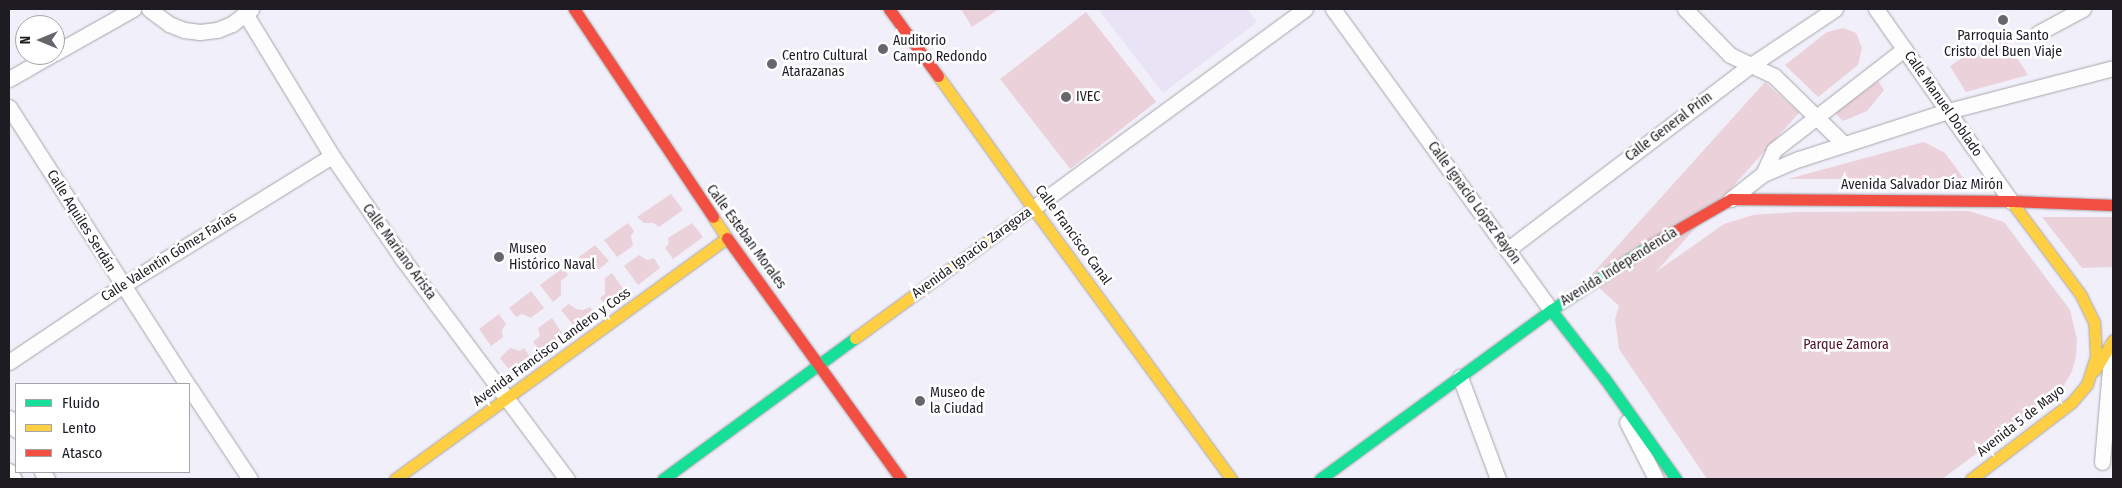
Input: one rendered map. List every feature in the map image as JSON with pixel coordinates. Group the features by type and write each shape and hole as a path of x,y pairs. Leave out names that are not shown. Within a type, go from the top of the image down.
{"main road":[{"name":"Calle Esteban Morales","path":"574,9 727,238 901,479"},
{"name":"Calle Francisco Canal","path":"889,9 1231,479"},
{"name":"Avenida Salvador Díaz Mirón","path":"1731,199 2011,201 2113,205"},
{"name":"Avenida Independencia","path":"1320,479 1551,310 1634,256 1731,199"},
{"name":"Calle Manuel Doblado","path":"2011,201 2081,295 2094,322 2113,341"},
{"name":"Avenida Ignacio Zaragoza","path":"663,479 1033,208"},
{"name":"Avenida Francisco Landero y Coss","path":"395,479 727,238"},
{"name":"Calle Ignacio López Rayón","path":"1551,310 1676,479"},
{"name":"Calle Manuel Doblado","path":"2094,322 2096,356"},
{"name":"Avenida 5 de Mayo","path":"1971,479 2072,402 2087,384 2113,341"},
{"name":"Avenida 5 de Mayo","path":"2087,384 2096,356"}],"street":[{"path":"65,47 133,9"},
{"path":"149,9 169,24 184,30 200,32 217,30 232,24 248,12"},
{"name":"Avenida Ignacio Zaragoza","path":"1033,208 1305,9"},
{"name":"Calle Ignacio López Rayón","path":"1333,9 1551,310"},
{"path":"1685,9 1730,55 1774,76 1844,144"},
{"name":"Calle General Prim","path":"1507,250 1751,65 1834,9"},
{"name":"Calle Manuel Doblado","path":"1876,9 2011,201"},
{"path":"2038,34 2083,9"},
{"name":"Calle Mariano Arista","path":"248,12 332,156 402,258 566,479"},
{"path":"1763,174 1774,150 1815,116 1904,49"},
{"path":"9,79 34,65"},
{"name":"Avenida Independencia","path":"1731,199 1763,174 1799,159 1948,112 2113,68"},
{"name":"Calle Aquiles Serdán","path":"9,107 122,286 187,383"},
{"name":"Calle Valentín Gómez Farías","path":"9,362 122,286 332,156"},
{"path":"2102,462 2113,341"},
{"path":"1460,377 1498,479"},
{"name":"Calle Aquiles Serdán","path":"190,388 250,479"},
{"name":"Calle Ignacio López Rayón","path":"1615,395 1656,479"},
{"path":"9,471 14,479"}],"shaded area":[{"path":"1098,9 1247,9 1257,22 1163,93"}],"green space":[{"path":"961,9 999,9 972,27"},
{"path":"1086,12 1156,102 1070,169 1000,79"},
{"path":"1843,28 1856,33 1862,48 1858,65 1818,97 1785,65 1827,32"},
{"path":"2001,33 2028,75 1966,92 1950,66"},
{"path":"1878,81 1884,90 1867,111 1843,121 1835,113"},
{"path":"1765,82 1799,113 1623,309 1588,278"},
{"path":"1924,142 1945,153 1964,179 1788,179"},
{"path":"671,194 683,210 659,227 654,223 644,223 637,217"},
{"name":"Parque Zamora","path":"1969,211 2004,222 2070,310 2077,339 2076,356 2072,371 2061,391 1942,479 1707,479 1619,349 1615,319 1622,296 1724,224 1753,215 1796,212"},
{"path":"2042,217 2113,217 2113,267 2082,268"},
{"path":"628,223 634,231 631,236 633,246 617,257 604,240"},
{"path":"692,223 703,237 673,259 665,248 669,243 668,238"},
{"path":"595,245 609,261 598,270 585,262 576,267 572,262"},
{"path":"639,255 647,260 654,258 660,268 638,285 624,266"},
{"path":"563,268 568,275 561,281 561,295 553,302 540,285"},
{"path":"612,273 626,293 607,307 600,298 605,294 605,278"},
{"path":"531,291 544,308 531,318 522,314 516,317 509,308"},
{"path":"569,304 576,309 583,310 590,307 596,314 576,328 561,310"},
{"path":"499,314 506,324 502,330 503,337 491,346 479,329"},
{"path":"552,318 564,336 541,352 533,342 540,336 538,328"},
{"path":"510,348 520,351 524,348 532,360 513,375 500,358"}],"traffic: fast":[{"path":"1320,479 1551,310 1649,246"},
{"path":"1551,310 1605,379 1676,479"},
{"path":"663,479 855,338"}],"traffic: slow":[{"path":"855,338 1033,208 938,76"},
{"path":"1971,479 2072,402 2087,384 2096,356 2094,322 2081,295 2011,201"},
{"path":"1033,208 1231,479"},
{"path":"395,479 727,238 713,217"},
{"path":"2095,370 2113,340"}],"traffic: jam":[{"path":"574,9 713,217"},
{"path":"889,9 938,76"},
{"path":"1649,246 1731,199 2011,201 2113,205"},
{"path":"727,238 901,479"}],"place":[{"name":"Parroquia Santo Cristo del Buen Viaje","path":"2003,20"},
{"name":"Auditorio Campo Redondo","path":"883,49"},
{"name":"Centro Cultural Atarazanas","path":"772,64"},
{"name":"IVEC","path":"1066,97"},
{"name":"Museo Histórico Naval","path":"499,257"},
{"name":"Museo de la Ciudad","path":"920,401"}]}
